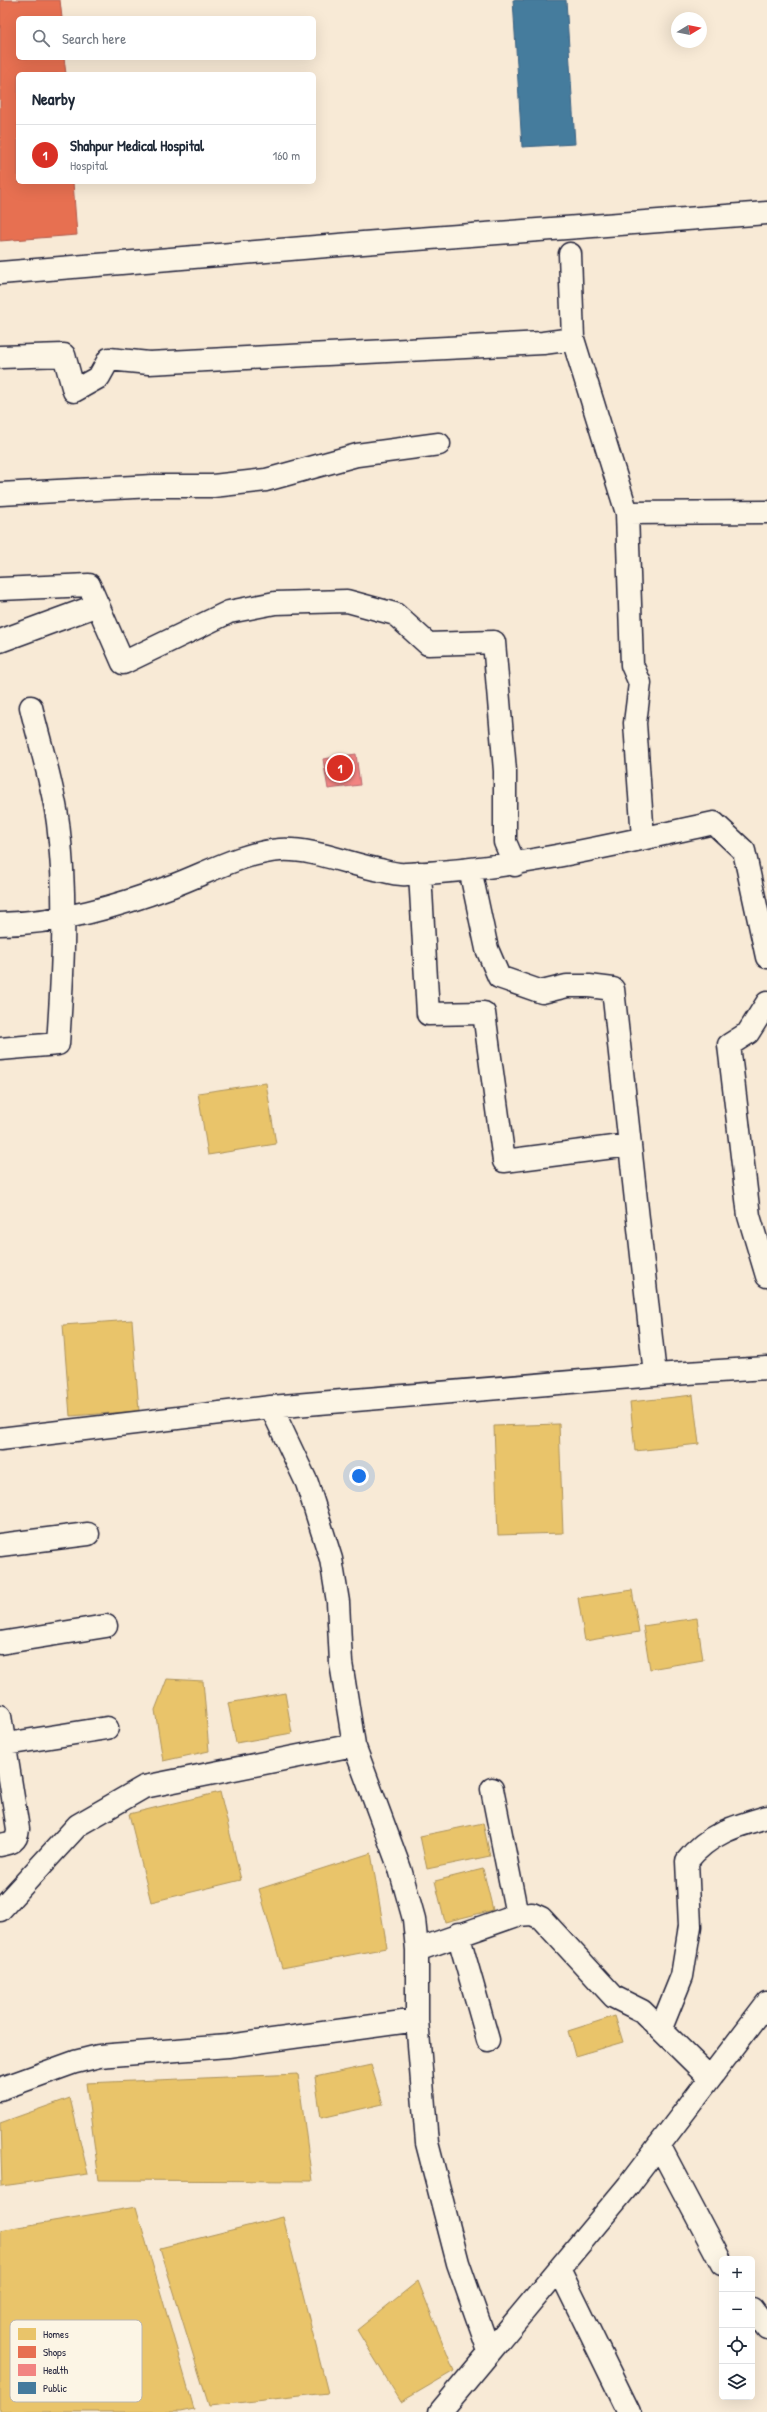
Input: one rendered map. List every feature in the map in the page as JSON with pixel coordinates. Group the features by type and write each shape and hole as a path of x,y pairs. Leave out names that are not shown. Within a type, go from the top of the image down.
{"street":[{"path":"0,273 363,242 767,213"},
{"path":"570,254 573,339 626,513 632,666 640,683 635,723 643,838"},
{"path":"0,357 64,355 74,391 99,377 109,359 149,363 543,343 573,339"},
{"path":"0,494 153,486 213,486 266,480 357,455 439,444"},
{"path":"626,513 767,512"},
{"path":"0,589 89,585 123,663 229,612 275,603 347,601 395,614 428,644 494,642 505,771 504,842 515,865"},
{"path":"0,641 98,605"},
{"path":"0,1049 58,1044 63,966 63,893 58,822 31,708"},
{"path":"0,924 63,918 90,913 126,902 250,856 280,850 309,851 335,860 403,875 515,865 714,823 744,851 767,957"},
{"path":"470,869 487,949 499,977 542,992 567,986 589,986 613,989 655,1375"},
{"path":"420,873 428,1014 484,1013 504,1161 629,1145"},
{"path":"767,1003 748,1033 729,1045 749,1216 767,1276"},
{"path":"0,1439 271,1406 655,1375 767,1368"},
{"path":"271,1406 307,1483 331,1559 338,1602 341,1662 354,1745 400,1869 414,1919 417,1950 417,2020 427,2143 458,2263 489,2351"},
{"path":"0,1545 88,1534"},
{"path":"0,1643 106,1626"},
{"path":"0,1716 2,1745 18,1829 15,1840 0,1845"},
{"path":"2,1745 107,1728"},
{"path":"0,1910 78,1825 144,1787 354,1745"},
{"path":"492,1789 517,1915"},
{"path":"661,2028 682,1976 690,1926 687,1861 708,1839 720,1832 767,1817"},
{"path":"417,1950 458,1934 517,1915 532,1914 541,1918 614,1997 642,2011 661,2028 710,2078"},
{"path":"458,1934 488,2040"},
{"path":"440,2412 489,2351 628,2186 767,2003"},
{"path":"0,2089 75,2062 99,2056 228,2046 417,2020"},
{"path":"659,2145 719,2258"},
{"path":"559,2269 629,2412"},
{"path":"755,2312 767,2329"}],"building: Homes":[{"path":"266,1083 276,1144 208,1155 198,1093"},
{"path":"132,1320 139,1411 70,1416 63,1325"},
{"path":"693,1395 699,1444 635,1451 630,1402"},
{"path":"559,1424 563,1533 498,1535 494,1426"},
{"path":"632,1590 639,1632 585,1641 578,1598"},
{"path":"697,1618 703,1660 650,1669 643,1626"},
{"path":"167,1679 203,1681 209,1751 163,1761 155,1710"},
{"path":"285,1693 292,1733 236,1743 228,1703"},
{"path":"220,1792 241,1880 151,1902 129,1814"},
{"path":"483,1823 490,1856 427,1869 420,1836"},
{"path":"371,1853 387,1948 282,1968 259,1889"},
{"path":"483,1869 493,1910 445,1922 435,1881"},
{"path":"615,2016 623,2042 575,2056 568,2031"},
{"path":"371,2065 383,2104 321,2118 315,2077"},
{"path":"298,2074 312,2181 99,2180 86,2083"},
{"path":"70,2098 88,2174 2,2186 0,2123"},
{"path":"136,2207 194,2409 180,2412 0,2412 0,2230"},
{"path":"283,2217 328,2393 209,2406 160,2248"},
{"path":"418,2281 454,2371 401,2402 357,2330"}],"building: Shops":[{"path":"0,0 60,0 62,16 16,16 16,60 64,60 66,72 16,72 16,184 73,184 77,235 0,241"}],"building: Health":[{"path":"356,754 360,785 328,789 323,759"}],"building: Public":[{"path":"513,0 566,0 575,144 522,147"}],"place":[{"name":"Shahpur Medical Hospital","path":"340,768"}]}
